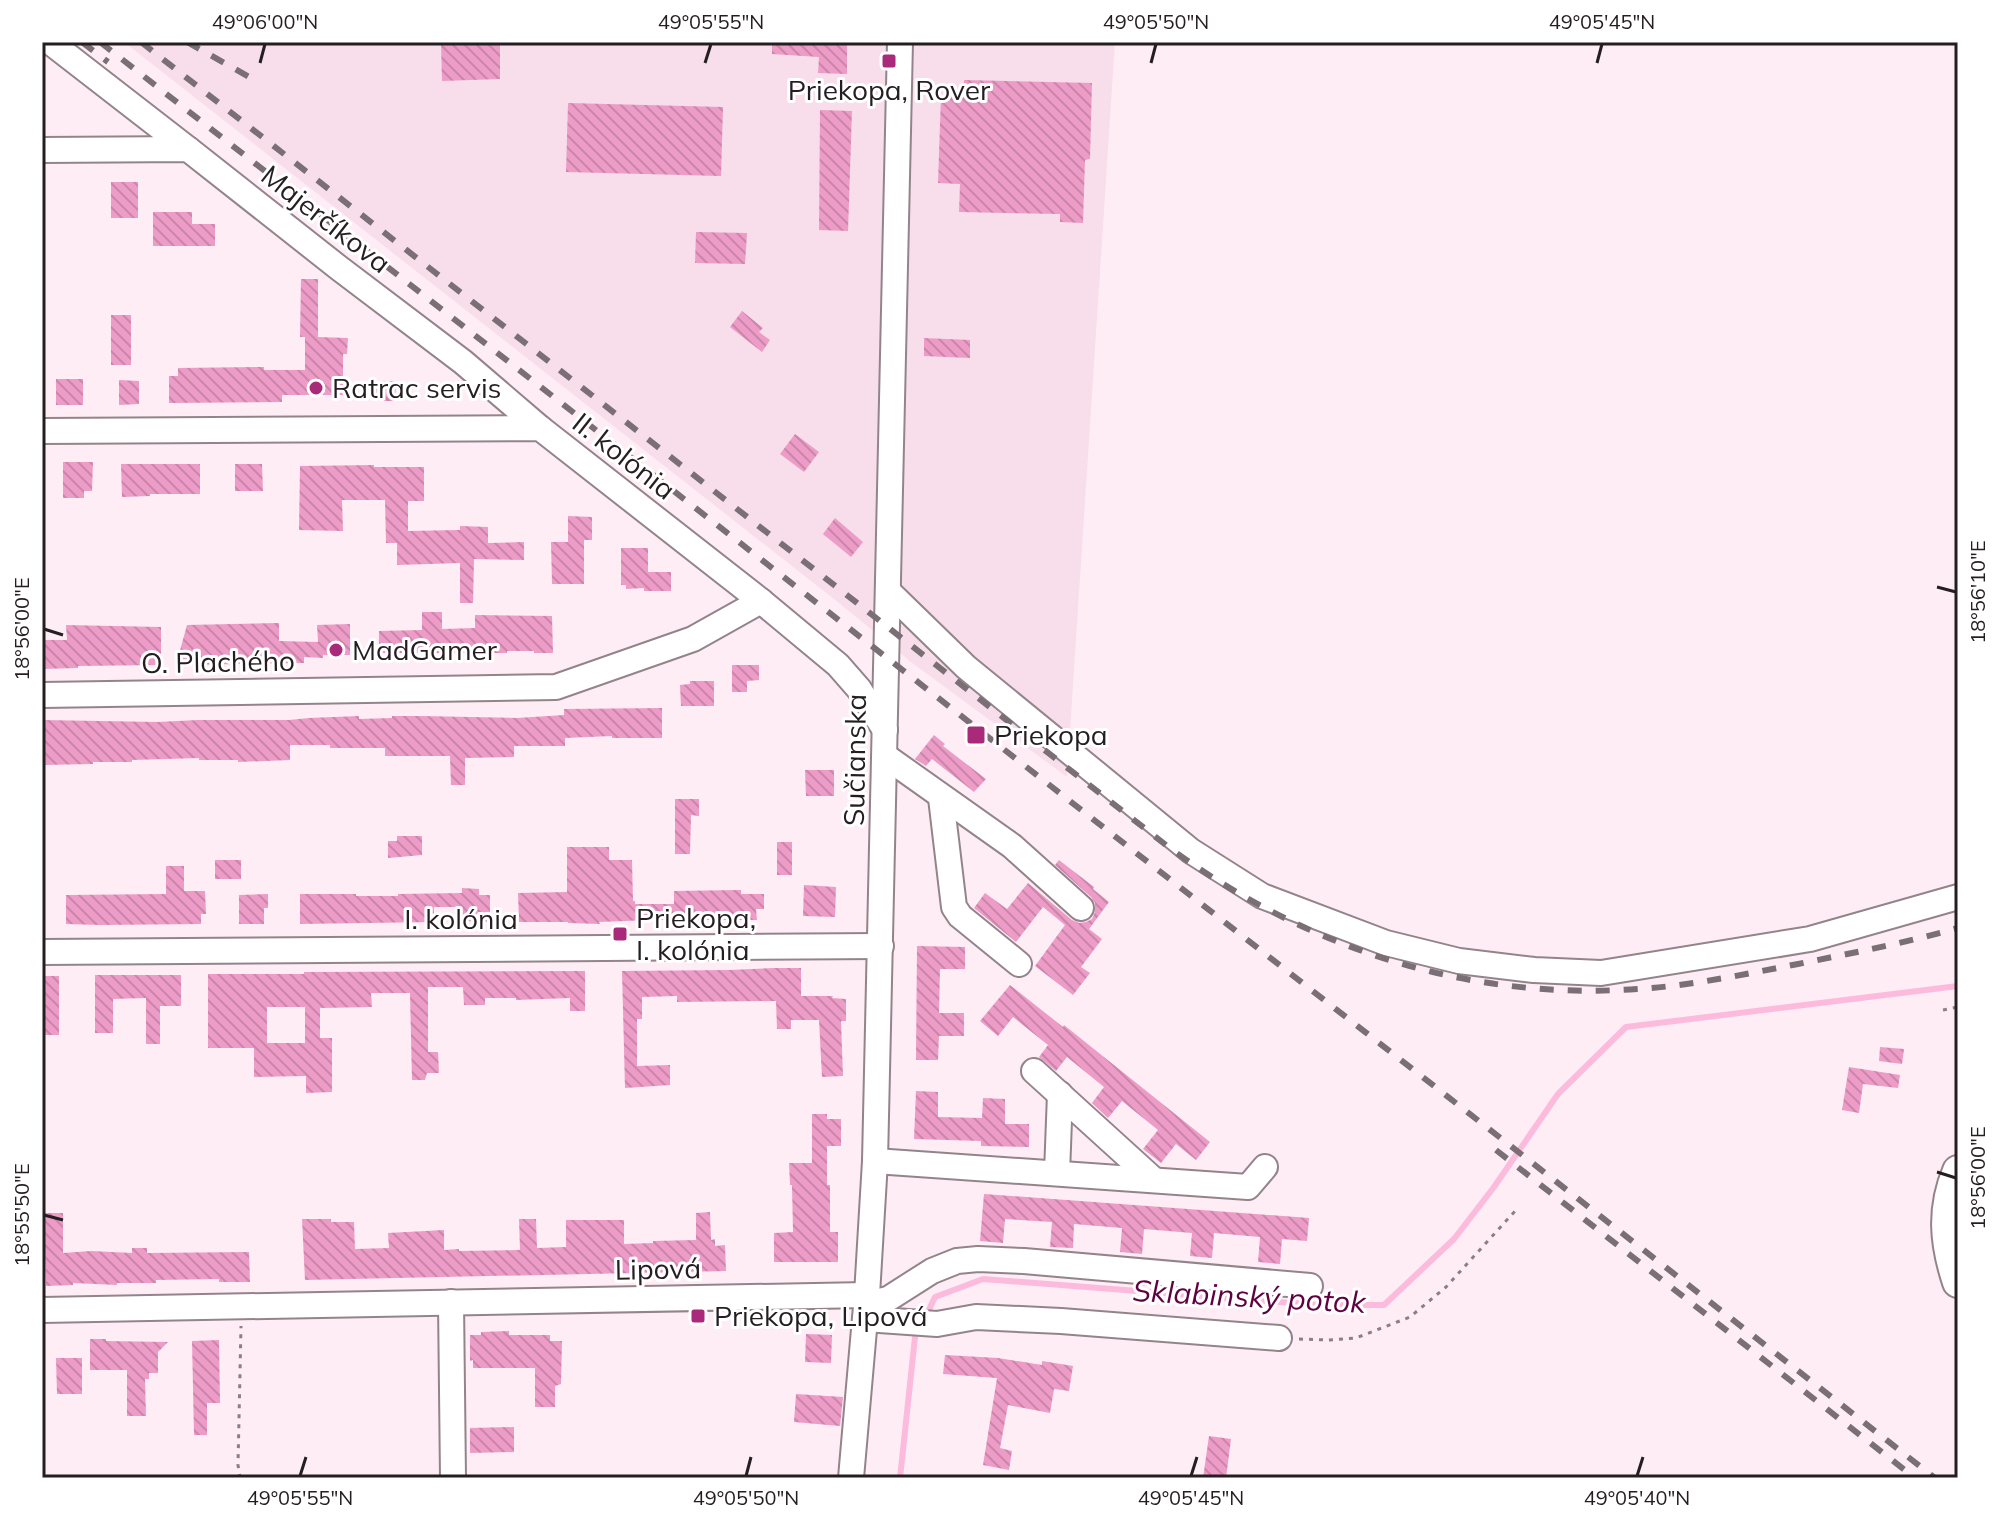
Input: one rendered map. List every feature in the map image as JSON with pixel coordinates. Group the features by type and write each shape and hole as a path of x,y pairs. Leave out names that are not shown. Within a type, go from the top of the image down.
{"main road":[{"path":"1958,1171 1948,1210 1947,1237 1958,1282"}],"street":[{"name":"Majerčíkova","path":"50,42 463,362 540,428"},
{"name":"Sučianska","path":"851,1478 871,1310 900,42"},
{"path":"42,150 188,149"},
{"name":"II. kolónia","path":"42,431 540,428 838,665 859,689 885,730"},
{"path":"889,592 966,667 1191,851 1262,896 1386,943 1459,961 1534,970 1601,973 1810,939 1958,897"},
{"name":"O. Plachého","path":"42,695 556,687 693,639 761,601"},
{"path":"885,756 1012,846 1081,908"},
{"path":"941,798 954,907 960,916 1019,964"},
{"name":"I. kolónia","path":"42,952 881,946"},
{"path":"1034,1071 1154,1180"},
{"path":"1057,1173 1060,1094"},
{"path":"875,1161 1248,1187 1265,1167"},
{"path":"871,1310 932,1271 957,1261 978,1259 1310,1286"},
{"path":"451,1302 453,1478"},
{"name":"Lipová","path":"42,1310 451,1302 871,1310 937,1324 976,1317 1279,1338"}],"path":[{"path":"1943,1010 1958,1007"},
{"path":"1279,1338 1356,1338 1410,1317 1446,1287 1516,1210"},
{"path":"240,1478 242,1306"}],"shaded area":[{"path":"124,42 1115,42 1067,777 911,662"}],"building":[{"path":"441,42 500,42 500,79 442,81"},
{"path":"772,42 847,42 847,74 818,73 819,57 772,54"},
{"path":"964,80 1092,83 1090,159 1085,160 1083,223 1060,222 1060,214 959,212 960,184 938,183 941,96 964,97"},
{"path":"568,103 723,107 721,176 566,172"},
{"path":"820,110 852,111 848,231 819,230"},
{"path":"111,182 138,182 138,218 111,218"},
{"path":"153,212 192,212 192,224 215,224 215,246 153,246"},
{"path":"696,232 747,233 745,264 695,263"},
{"path":"301,279 318,279 318,337 348,338 347,354 343,354 343,395 282,395 282,402 169,403 169,376 178,376 178,368 305,370 305,337 300,337"},
{"path":"742,311 763,328 759,332 770,340 762,352 730,327"},
{"path":"111,315 131,315 131,365 111,365"},
{"path":"924,338 970,340 970,358 924,356"},
{"path":"56,379 83,379 83,405 56,405"},
{"path":"119,380 139,381 139,404 119,405"},
{"path":"372,381 396,381 395,401 373,398"},
{"path":"795,434 819,452 804,472 780,454"},
{"path":"63,462 93,462 92,491 84,491 84,498 63,498"},
{"path":"121,464 200,464 200,494 122,497"},
{"path":"235,464 262,464 263,491 235,491"},
{"path":"300,466 424,467 424,501 408,501 408,531 488,527 488,543 524,542 524,560 474,559 473,603 460,603 460,563 397,565 397,543 386,543 385,500 342,500 343,531 299,530"},
{"path":"568,516 592,517 592,540 584,540 584,584 552,584 551,542 568,542"},
{"path":"835,518 863,542 851,557 823,534"},
{"path":"621,548 648,548 648,572 671,572 671,591 626,589 626,585 621,585"},
{"path":"422,612 442,612 442,629 475,628 475,615 552,616 553,653 379,653 379,631 422,630"},
{"path":"279,623 279,641 318,642 317,625 350,624 350,655 304,657 304,663 176,665 187,625"},
{"path":"66,625 161,627 161,665 42,669 42,640 67,640"},
{"path":"732,665 759,665 759,680 747,681 747,692 732,692"},
{"path":"690,681 714,681 714,706 681,706 680,685 690,684"},
{"path":"662,708 662,738 565,738 565,746 514,746 514,757 465,758 465,785 451,785 450,756 385,756 385,748 330,748 330,745 290,745 290,760 238,762 199,758 42,765 42,720 158,722 359,716 359,719 392,716 517,718 564,715 564,709"},
{"path":"934,735 945,744 943,746 986,779 974,792 932,759 926,766 915,759"},
{"path":"805,770 834,770 834,796 806,796"},
{"path":"675,799 699,799 699,816 691,815 690,854 675,854"},
{"path":"397,836 422,836 422,855 388,858 388,841 397,841"},
{"path":"777,842 792,842 792,875 777,875"},
{"path":"567,847 609,847 609,860 632,860 635,904 674,904 674,891 741,890 741,894 764,894 764,909 756,909 757,920 650,920 600,924 519,922 518,893 567,892"},
{"path":"215,860 241,860 241,879 215,879"},
{"path":"1059,860 1109,902 1089,929 1102,939 1081,967 1090,973 1073,995 1035,966 1065,925 1043,907 1016,942 974,908 985,893 1007,909 1028,883 1072,920 1079,923 1092,919 1095,903 1055,865"},
{"path":"166,866 184,866 184,891 205,891 206,914 201,914 201,924 66,924 66,895 166,894"},
{"path":"804,885 836,887 835,917 803,916"},
{"path":"462,888 479,889 479,895 490,895 490,922 462,921 462,907 434,907 434,922 300,924 300,894 398,896 462,893"},
{"path":"268,894 264,924 239,924 239,895"},
{"path":"917,946 965,947 965,969 940,969 939,1013 964,1013 964,1036 939,1036 938,1060 916,1060"},
{"path":"801,968 801,996 846,999 846,1021 841,1021 843,1076 822,1077 819,1020 791,1020 791,1029 777,1029 776,1001 677,1002 677,996 642,997 642,1019 637,1019 637,1066 670,1065 670,1085 625,1088 622,971"},
{"path":"585,971 585,1011 570,1011 570,998 485,998 485,1005 464,1005 463,987 428,987 428,1052 438,1052 439,1073 427,1073 425,1080 412,1080 410,993 371,993 372,1007 320,1008 320,1038 332,1038 332,1092 306,1093 306,1076 254,1077 254,1048 208,1048 208,974","holes":["267,1007 305,1007 305,1043 267,1043"]},
{"path":"95,975 181,975 181,1006 160,1006 160,1044 146,1044 146,998 113,999 113,1033 95,1033"},
{"path":"42,976 59,976 59,1035 43,1035"},
{"path":"1010,985 1210,1142 1196,1160 1176,1144 1161,1163 1143,1149 1158,1130 1122,1101 1108,1118 1092,1103 1104,1087 1067,1057 1056,1071 1039,1057 1048,1045 1013,1017 998,1036 980,1021"},
{"path":"1880,1047 1904,1049 1902,1064 1879,1061"},
{"path":"1849,1067 1900,1075 1898,1088 1863,1084 1859,1113 1842,1110"},
{"path":"916,1091 938,1092 938,1117 982,1118 983,1098 1005,1099 1005,1124 1029,1124 1029,1147 981,1146 981,1141 914,1139"},
{"path":"812,1114 827,1114 827,1119 841,1119 841,1146 827,1146 830,1232 838,1232 838,1262 774,1262 774,1233 793,1232 789,1163 812,1163"},
{"path":"984,1194 1309,1218 1307,1241 1282,1239 1280,1264 1258,1262 1260,1237 1214,1233 1212,1258 1190,1256 1192,1233 1144,1229 1142,1254 1120,1252 1122,1228 1074,1224 1073,1248 1050,1247 1052,1222 1005,1219 1003,1243 980,1241"},
{"path":"710,1212 711,1240 715,1239 715,1246 725,1245 726,1271 305,1280 302,1219 354,1222 355,1249 389,1248 388,1233 444,1230 444,1250 520,1250 519,1219 536,1219 537,1248 566,1247 566,1220 624,1220 624,1244 653,1243 696,1240 696,1213"},
{"path":"44,1213 63,1213 63,1253 132,1253 132,1248 147,1248 147,1253 249,1252 250,1282 156,1280 156,1283 46,1286"},
{"path":"509,1331 509,1335 550,1335 550,1341 562,1341 561,1384 555,1386 555,1407 535,1407 535,1368 473,1368 470,1335"},
{"path":"806,1334 832,1335 831,1363 805,1362"},
{"path":"90,1339 168,1342 158,1352 158,1373 149,1373 149,1379 145,1379 146,1416 127,1416 127,1370 90,1370"},
{"path":"219,1340 220,1403 207,1403 207,1435 194,1435 192,1341"},
{"path":"945,1355 1073,1366 1069,1391 1054,1389 1050,1413 1008,1405 1000,1448 1012,1451 1009,1470 983,1465 997,1378 943,1374"},
{"path":"56,1358 82,1358 82,1394 57,1394"},
{"path":"796,1394 843,1397 840,1426 794,1422"},
{"path":"514,1427 514,1452 470,1453 470,1428"},
{"path":"1209,1436 1231,1439 1226,1478 1203,1478"}],"waterway":[{"name":"Sklabinský potok","path":"925,1318 935,1297 983,1279 1318,1305 1384,1305 1454,1239 1558,1094 1626,1027 1958,986"},
{"name":"Sklabinský potok","path":"900,1478 915,1337 919,1328"}],"railway":[{"path":"82,42 108,62"},
{"path":"100,42 1935,1478"},
{"path":"141,42 1171,849 1223,884 1277,914 1333,940 1391,961 1451,976 1512,986 1574,990 1637,989 1698,982 1858,952 1958,928"},
{"path":"187,42 251,78"},
{"path":"1496,1150 1915,1478"}],"place":[{"name":"Priekopa, Rover","path":"889,61"},
{"name":"Ratrac servis","path":"316,388"},
{"name":"MadGamer","path":"336,650"},
{"name":"Priekopa","path":"976,735"},
{"name":"Priekopa, I. kolónia","path":"620,934"},
{"name":"Priekopa, Lipová","path":"698,1316"}]}
